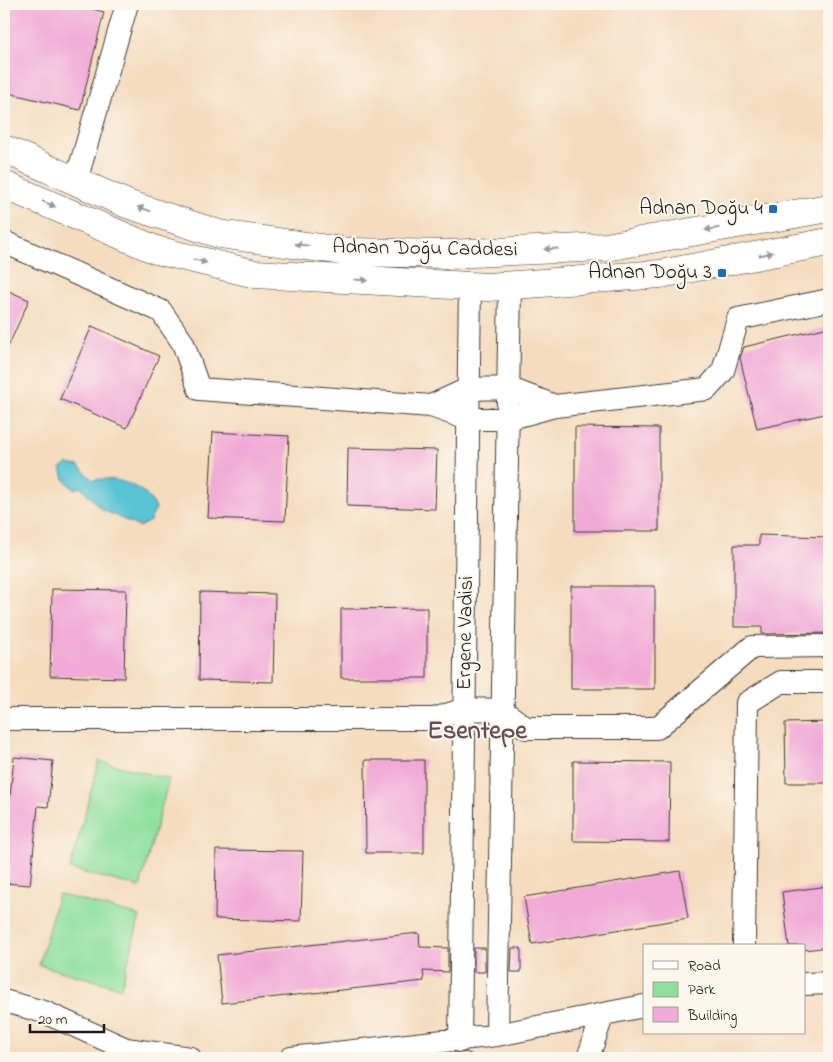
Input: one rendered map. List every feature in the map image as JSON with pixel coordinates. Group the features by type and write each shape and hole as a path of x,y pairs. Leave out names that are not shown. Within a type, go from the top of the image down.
{"main road":[{"name":"Adnan Doğu Caddesi","path":"4,149 127,204 219,234 350,252 448,254 606,247 829,208"},
{"name":"Adnan Doğu Caddesi","path":"4,184 156,250 255,274 470,286 510,285 660,274 829,242"}],"street":[{"path":"76,181 127,4"},
{"path":"4,242 161,311 183,343 199,389 431,406 468,419 508,419 555,406 707,389 723,370 738,319 829,300"},
{"name":"Ergene Vadisi","path":"497,1035 510,285"},
{"name":"Ergene Vadisi","path":"460,1041 470,286"},
{"path":"431,406 468,389 508,388 555,406"},
{"path":"434,719 464,741 501,741 526,728 657,728 752,647 829,646"},
{"path":"744,944 747,703 780,682 829,682"},
{"path":"4,719 434,719 465,709 502,710 526,728"},
{"path":"806,984 829,983"},
{"path":"4,1000 44,1012 102,1049 126,1049 190,1058"},
{"path":"291,1058 460,1041 643,1006"},
{"path":"588,1058 603,1014"}],"green space":[{"path":"99,761 169,779 140,887 70,869"},
{"path":"58,894 140,916 121,988 39,965"}],"water":[{"path":"67,464 79,466 93,480 121,481 138,488 151,500 156,508 150,521 139,527 101,509 81,487 73,489 64,479 61,468"}],"building":[{"path":"4,4 73,4 104,12 80,110 4,92"},
{"path":"4,289 29,300 4,356"},
{"path":"92,326 159,356 127,428 60,399"},
{"path":"829,327 829,413 757,429 740,358 744,347"},
{"path":"575,427 659,428 659,531 575,531"},
{"path":"213,432 289,436 285,521 208,518"},
{"path":"348,448 437,450 435,509 347,506"},
{"path":"759,535 829,537 829,633 762,634 762,627 734,627 734,545 759,545"},
{"path":"571,586 655,586 655,689 571,689"},
{"path":"52,589 126,590 124,678 50,676"},
{"path":"200,592 275,594 273,682 199,680"},
{"path":"427,608 427,678 341,678 341,609"},
{"path":"829,722 829,783 786,783 785,723"},
{"path":"14,757 53,761 48,807 38,806 30,885 4,883 4,837 6,838"},
{"path":"365,760 424,760 424,853 366,853"},
{"path":"573,761 670,762 669,842 573,841"},
{"path":"216,850 303,851 301,921 215,919"},
{"path":"680,871 688,918 532,944 524,897"},
{"path":"829,886 829,947 806,950 806,944 789,944 782,892"},
{"path":"419,933 420,947 448,948 448,972 423,971 424,981 222,1003 217,955"},
{"path":"474,948 485,948 485,972 474,972"},
{"path":"512,948 521,948 521,972 511,972"},
{"path":"466,1052 479,1058 418,1058 419,1057"}],"place":[{"name":"Adnan Doğu 4","path":"773,209"},
{"name":"Adnan Doğu 3","path":"722,273"}],"district":[{"name":"Esentepe","path":"477,732"}]}
